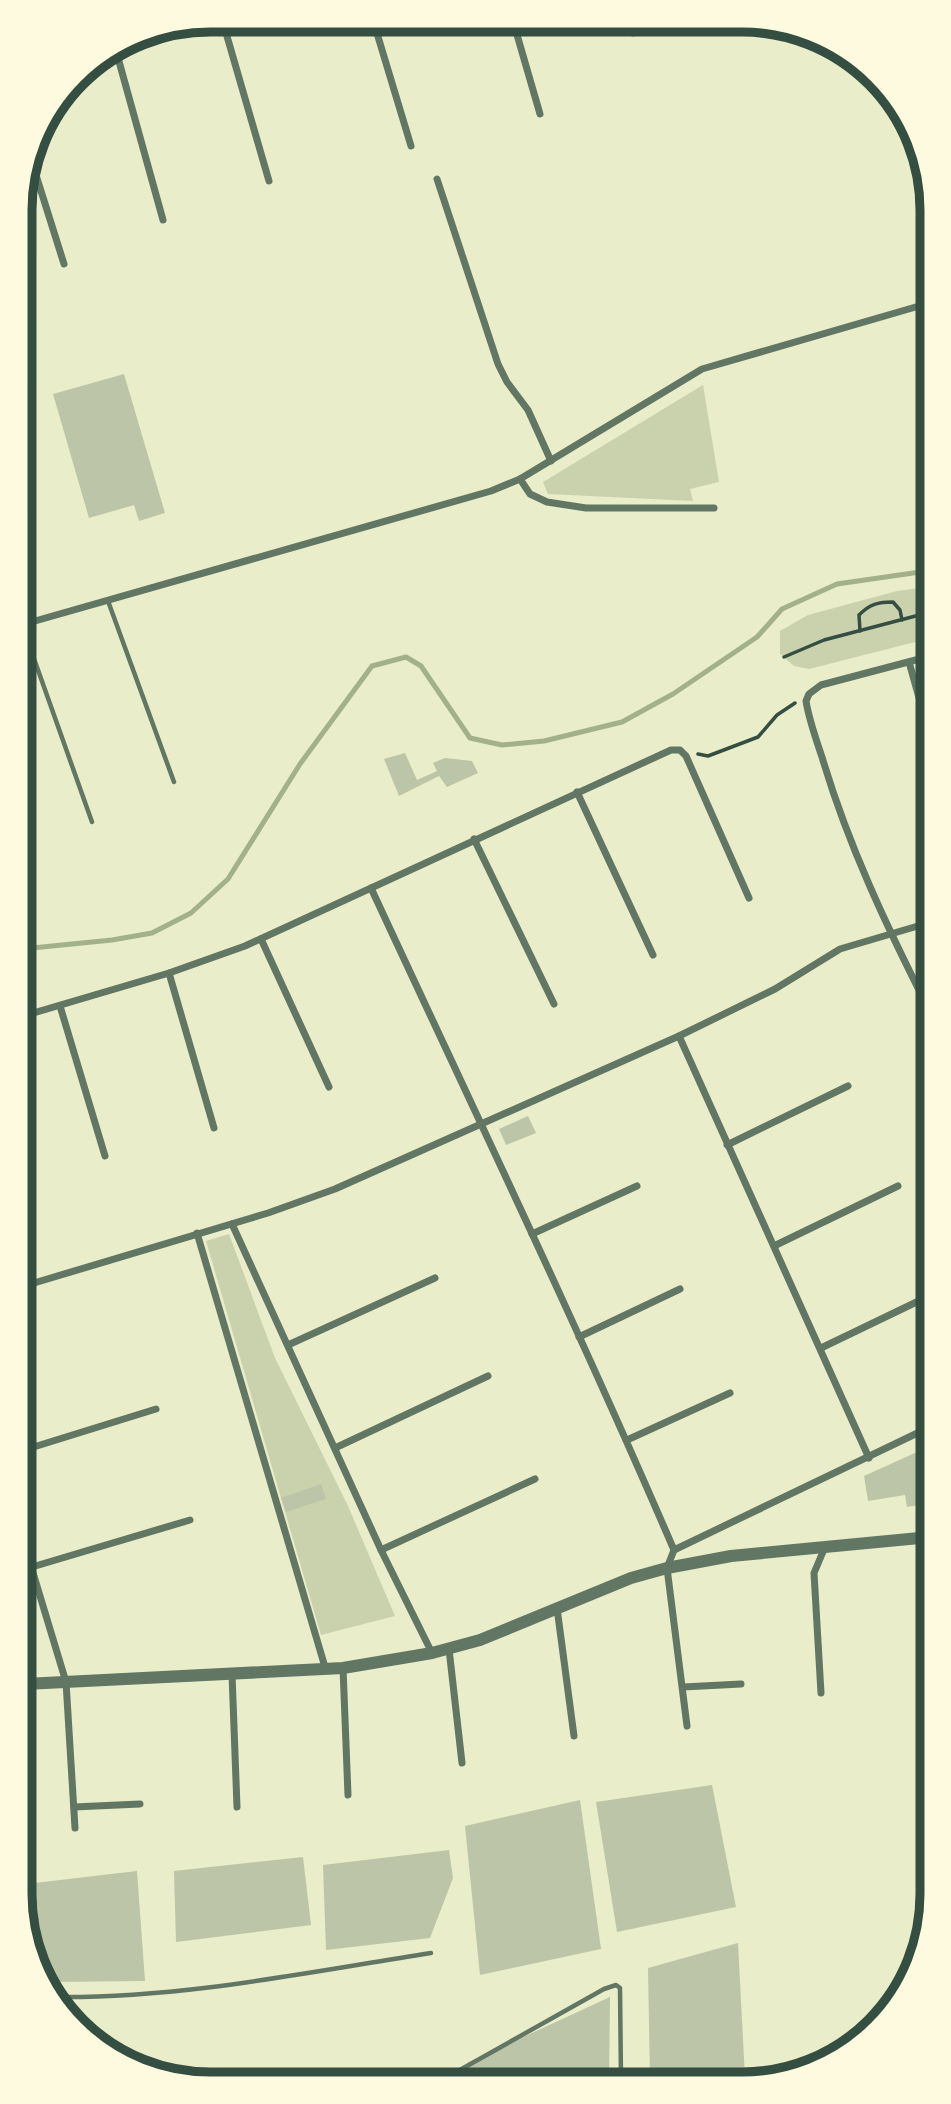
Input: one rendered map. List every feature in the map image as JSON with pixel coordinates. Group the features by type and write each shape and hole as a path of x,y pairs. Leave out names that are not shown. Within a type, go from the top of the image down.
{"street":[{"path":"226,32 269,181"},
{"path":"377,32 411,146"},
{"path":"516,32 540,114"},
{"path":"117,57 163,220"},
{"path":"36,174 64,264"},
{"path":"437,179 498,364 507,382 528,410 551,461"},
{"path":"32,622 491,491 520,479 702,369 920,306"},
{"path":"520,479 530,494 547,502 586,508 715,508"},
{"path":"920,659 821,685 808,694 806,701 831,788 890,933 920,991"},
{"path":"909,662 920,700"},
{"path":"32,1014 169,973 261,939 671,750 680,750 686,756 749,898"},
{"path":"577,792 653,955"},
{"path":"474,839 554,1004"},
{"path":"371,888 532,1234 674,1550"},
{"path":"32,1283 232,1224 335,1189 680,1036 775,989 833,952 920,925"},
{"path":"261,939 329,1087"},
{"path":"169,973 214,1128"},
{"path":"60,1006 105,1156"},
{"path":"680,1036 869,1458"},
{"path":"727,1144 848,1086"},
{"path":"532,1234 637,1186"},
{"path":"774,1246 898,1186"},
{"path":"232,1224 381,1550 432,1653"},
{"path":"197,1233 325,1667"},
{"path":"288,1345 435,1278"},
{"path":"579,1337 680,1289"},
{"path":"821,1348 919,1301"},
{"path":"335,1448 488,1376"},
{"path":"626,1440 730,1393"},
{"path":"32,1448 156,1409"},
{"path":"687,1726 667,1568 674,1550 919,1432"},
{"path":"381,1550 535,1479"},
{"path":"75,1828 66,1682 32,1566 190,1520"},
{"path":"32,1684 344,1668 432,1653 495,1635 556,1607 631,1578 667,1568 731,1556 919,1538"},
{"path":"821,1693 814,1573 825,1547"},
{"path":"556,1607 574,1736"},
{"path":"449,1649 462,1763"},
{"path":"344,1668 348,1795"},
{"path":"232,1674 237,1807"},
{"path":"683,1687 741,1684"},
{"path":"74,1807 140,1804"}],"lane":[{"path":"108,601 174,782"},
{"path":"32,653 92,822"},
{"path":"64,1997 170,1993 431,1953"},
{"path":"456,2072 591,1996 616,1985 620,1988 621,2072"}],"path":[{"path":"860,631 859,615 870,604 893,602 900,610 902,620"},
{"path":"784,657 824,640 920,615"},
{"path":"680,750 708,756 758,737 777,715 808,694"}],"green space":[{"path":"703,385 719,482 690,489 693,501 548,494 543,482"},
{"path":"920,588 920,641 809,669 794,666 780,654 780,631 808,615 897,591"},
{"path":"229,1234 275,1358 348,1506 395,1616 321,1635 206,1241"}],"building":[{"path":"124,374 165,513 139,521 134,505 89,518 53,394"},
{"path":"405,753 417,780 437,771 433,763 445,758 472,761 478,773 447,787 439,776 399,796 384,759"},
{"path":"528,1116 536,1133 506,1145 499,1129"},
{"path":"919,1451 919,1505 907,1507 905,1495 868,1501 864,1476"},
{"path":"321,1484 326,1499 286,1512 281,1498"},
{"path":"712,1785 736,1907 617,1932 596,1802"},
{"path":"580,1800 601,1949 480,1975 465,1826"},
{"path":"449,1850 453,1878 430,1938 326,1950 323,1865"},
{"path":"303,1857 311,1925 176,1942 174,1871"},
{"path":"137,1871 145,1981 54,1982 38,1941 33,1918 32,1883"},
{"path":"738,1943 745,2072 650,2072 648,1968"},
{"path":"610,1997 609,2072 468,2072 467,2063"}],"waterway":[{"path":"32,948 152,933 191,913 228,879 300,764 372,666 406,657 421,666 470,738 502,745 544,741 622,722 673,694 757,637 782,609 837,584 920,572"}]}
